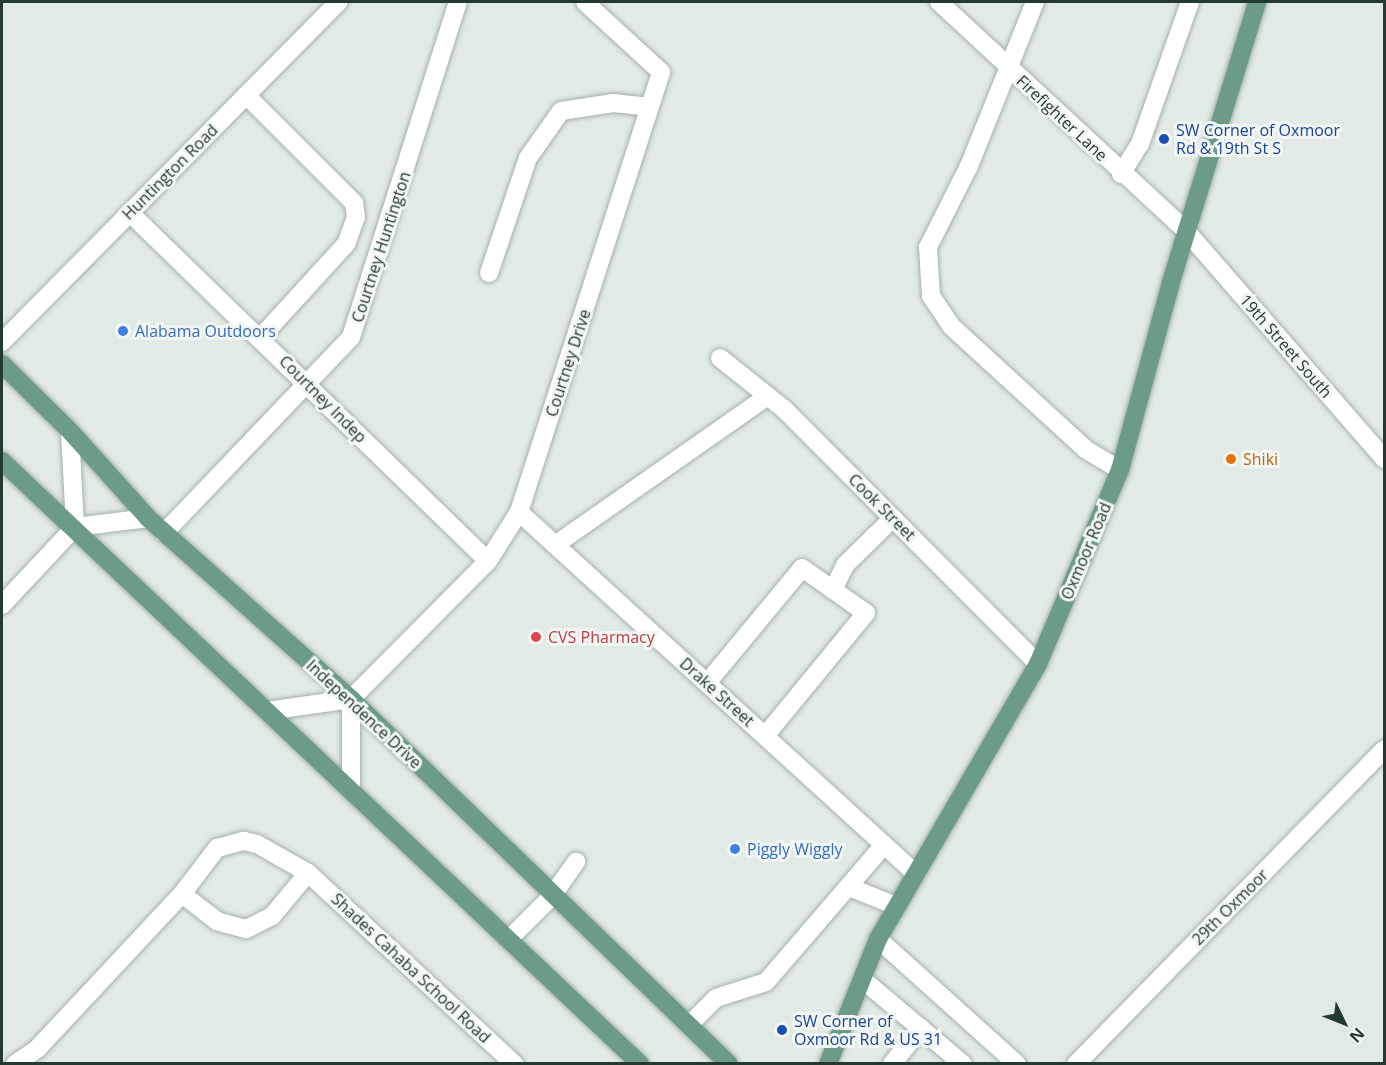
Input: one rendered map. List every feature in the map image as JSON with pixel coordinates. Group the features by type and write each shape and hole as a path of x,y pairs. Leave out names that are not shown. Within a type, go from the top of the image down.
{"main road":[{"name":"Oxmoor Road","path":"831,1062 862,979 896,906 1038,664 1120,470 1255,2"},
{"name":"Independence Drive","path":"2,364 70,431 148,518 351,699 552,896 729,1064"},
{"path":"2,461 75,527 267,711 510,938 640,1064"}],"street":[{"name":"Huntington Road","path":"2,342 339,2"},
{"name":"Courtney Huntington","path":"164,533 351,337 458,2"},
{"name":"Courtney Drive","path":"351,699 488,561 519,512 661,72 585,2"},
{"name":"Firefighter Lane","path":"939,2 1121,174 1187,232"},
{"path":"1035,2 969,166 928,247 931,296 951,326 1085,449 1120,470"},
{"path":"1121,174 1140,144 1190,2"},
{"path":"246,95 354,203 356,217 346,244 261,337"},
{"path":"489,273 528,158 561,111 613,103 650,107"},
{"name":"Courtney Indep","path":"130,213 261,337 488,561"},
{"name":"19th Street South","path":"1187,232 1384,459"},
{"name":"Cook Street","path":"720,358 768,396 1038,664"},
{"path":"555,545 768,396"},
{"path":"70,431 75,527"},
{"name":"Drake Street","path":"519,512 915,873"},
{"path":"2,605 75,527 148,518"},
{"path":"833,590 845,565 893,518"},
{"path":"706,682 802,568 866,614 765,736"},
{"path":"267,711 351,699 351,789"},
{"name":"29th Oxmoor","path":"1076,1064 1384,750"},
{"name":"Shades Cahaba School Road","path":"15,1064 37,1049 182,894 207,858 230,843 257,844 308,873 514,1064"},
{"path":"688,1025 716,998 766,982 884,845"},
{"path":"510,938 552,896 576,862"},
{"path":"182,894 217,921 246,928 272,916 308,873"},
{"path":"849,887 896,906"},
{"path":"879,939 1017,1064"},
{"path":"862,979 921,1028 955,1061"},
{"path":"891,1064 921,1028"}],"place":[{"name":"SW Corner of Oxmoor Rd & 19th St S","path":"1164,139"},
{"name":"Alabama Outdoors","path":"123,331"},
{"name":"Shiki","path":"1231,459"},
{"name":"CVS Pharmacy","path":"536,637"},
{"name":"Piggly Wiggly","path":"735,849"},
{"name":"SW Corner of Oxmoor Rd & US 31","path":"782,1030"}]}
